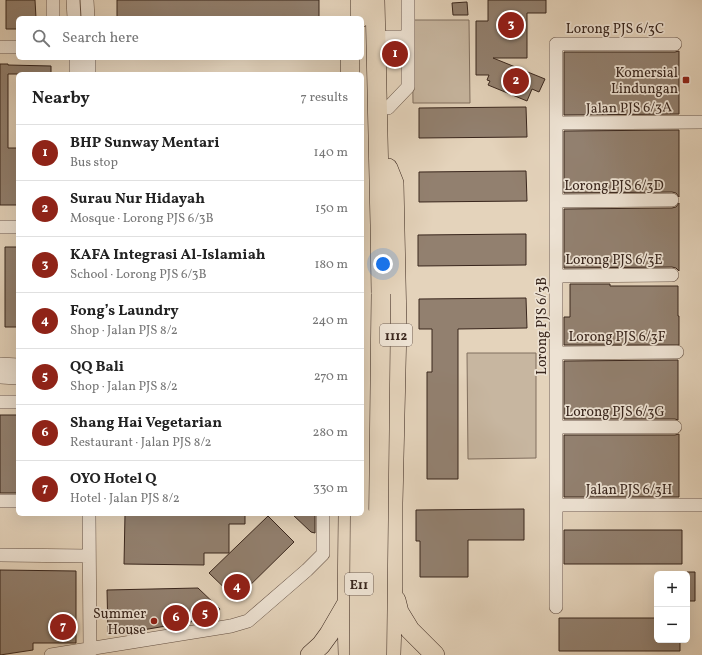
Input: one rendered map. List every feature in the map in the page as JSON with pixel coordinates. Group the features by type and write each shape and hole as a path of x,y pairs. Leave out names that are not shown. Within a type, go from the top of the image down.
{"highway":[{"path":"350,0 350,16"},
{"path":"360,0 360,16"},
{"name":"E11","path":"375,0 381,294 377,655"},
{"path":"380,225 388,168 386,0"},
{"path":"350,60 350,72"},
{"path":"360,60 360,72"},
{"name":"1112","path":"388,168 394,183 397,325 393,503 393,587"},
{"path":"348,516 348,655"},
{"name":"E11","path":"359,655 360,516"},
{"path":"391,655 393,587"},
{"path":"393,587 398,612 410,630 435,655"},
{"path":"348,610 354,631 366,637 381,634 392,621"},
{"path":"310,655 321,645 348,610"}],"street":[{"path":"53,0 53,16"},
{"path":"74,0 74,16"},
{"path":"87,0 88,16"},
{"path":"388,108 408,87 408,0"},
{"path":"387,37 408,37"},
{"name":"Lorong PJS 6/3C","path":"556,44 675,44"},
{"name":"Lorong PJS 6/3B","path":"556,44 556,608"},
{"path":"0,47 16,47"},
{"path":"76,60 76,72"},
{"path":"89,60 89,72"},
{"name":"Jalan PJS 6/3A","path":"556,123 702,122"},
{"name":"Lorong PJS 6/3D","path":"556,201 672,200"},
{"path":"0,227 16,227"},
{"name":"Lorong PJS 6/3E","path":"557,276 672,275"},
{"name":"Lorong PJS 6/3F","path":"557,353 676,352"},
{"path":"0,364 16,365"},
{"path":"0,377 16,378"},
{"path":"0,402 16,402"},
{"name":"Lorong PJS 6/3G","path":"556,427 674,426"},
{"path":"0,501 16,501"},
{"name":"Jalan PJS 6/3H","path":"556,505 702,505"},
{"path":"89,516 90,652"},
{"path":"51,655 90,652 231,626 248,621 307,570 323,554 323,516"},
{"path":"0,555 90,556"}],"shaded area":[{"path":"412,20 469,20 470,103 413,103"},
{"path":"467,353 536,353 536,458 468,459"}],"building":[{"path":"6,0 35,0 36,16 16,16 16,29 6,29"},
{"path":"117,0 319,0 319,16 117,16"},
{"path":"488,0 546,0 546,13 527,13 527,58 493,58 545,79 539,92 532,89 527,101 488,85 490,81 487,80 489,75 476,75 476,21 488,21"},
{"path":"467,2 468,15 453,15 452,3"},
{"path":"679,51 679,114 564,115 564,52"},
{"path":"0,64 51,66 51,72 16,72 16,74 8,74 8,148 16,148 16,205 0,205"},
{"path":"526,107 527,137 419,138 419,108"},
{"path":"679,130 679,197 676,193 672,192 564,193 564,131"},
{"path":"526,171 527,201 419,202 419,172"},
{"path":"679,203 679,271 672,267 564,268 564,209 672,208 676,207"},
{"path":"526,234 526,265 418,266 418,235"},
{"path":"5,247 16,247 16,327 5,327"},
{"path":"570,284 610,284 610,286 678,286 679,345 564,345 564,317 570,317"},
{"path":"526,298 527,328 458,329 458,479 427,479 427,372 432,372 432,329 419,329 419,299"},
{"path":"678,360 678,420 564,419 564,361"},
{"path":"0,415 16,415 16,493 0,493"},
{"path":"679,434 679,497 564,497 564,435"},
{"path":"524,509 524,540 468,540 468,577 420,577 420,541 416,541 416,510"},
{"path":"125,516 245,516 245,524 229,524 229,553 204,553 204,565 124,564"},
{"path":"268,516 294,542 236,599 209,573"},
{"path":"294,516 315,516 315,533 311,532"},
{"path":"564,530 682,530 682,564 564,564"},
{"path":"0,570 76,571 76,643 33,643 33,650 0,655"},
{"path":"690,572 695,572 695,601 690,601"},
{"path":"198,588 220,609 213,618 119,634 108,634 107,590"},
{"path":"559,618 654,618 654,643 680,643 680,651 559,651"}],"place":[{"name":"KAFA Integrasi Al-Islamiah","path":"511,25"},
{"name":"BHP Sunway Mentari","path":"395,54"},
{"name":"Komersial Lindungan","path":"686,80"},
{"name":"Surau Nur Hidayah","path":"516,81"},
{"name":"Fong’s Laundry","path":"237,587"},
{"name":"QQ Bali","path":"205,614"},
{"name":"Shang Hai Vegetarian","path":"176,618"},
{"name":"Summer House","path":"154,621"},
{"name":"OYO Hotel Q","path":"63,627"}]}
